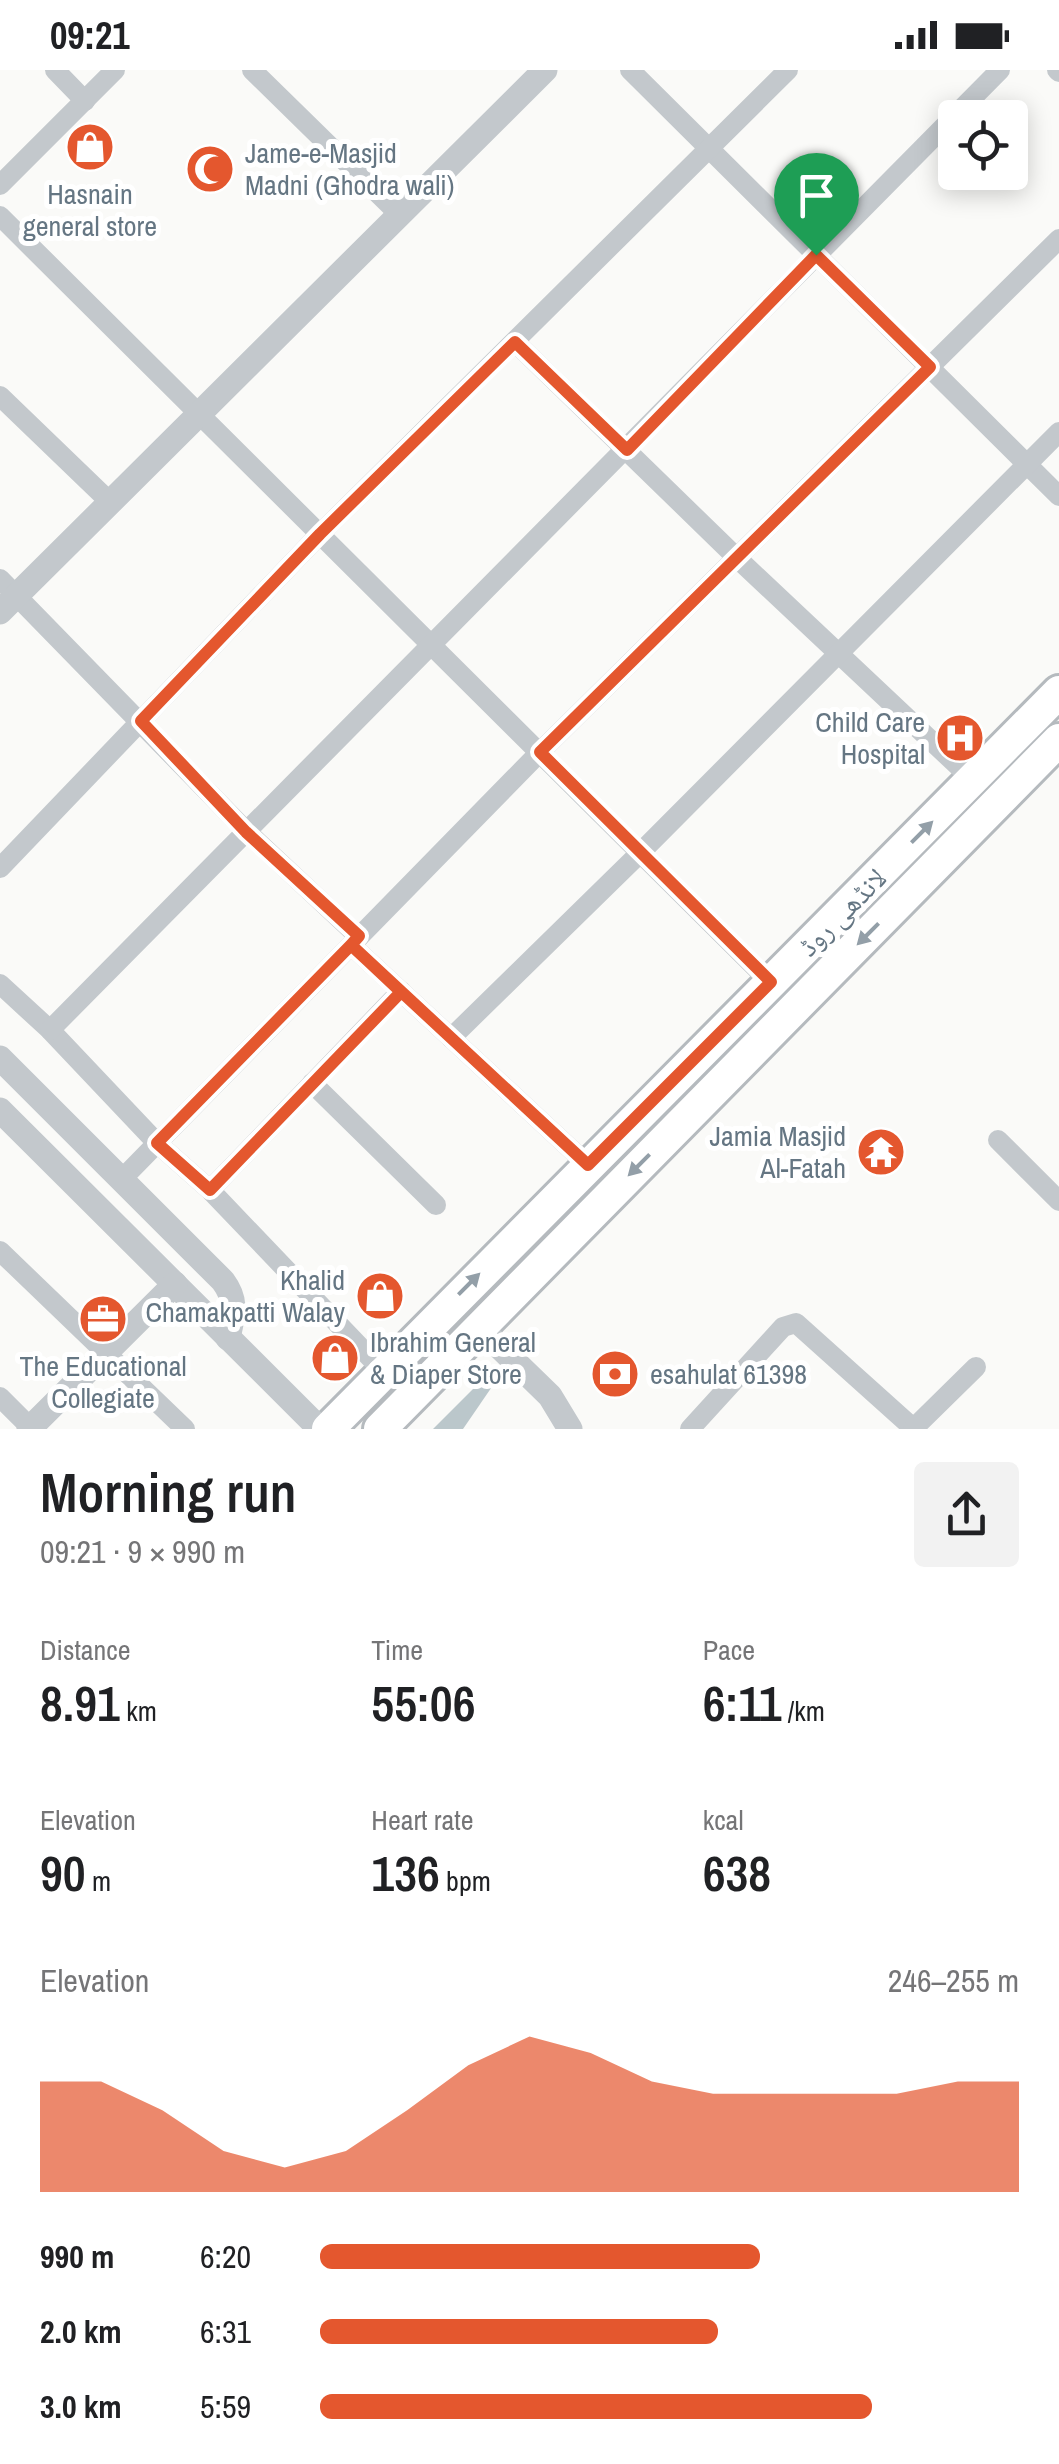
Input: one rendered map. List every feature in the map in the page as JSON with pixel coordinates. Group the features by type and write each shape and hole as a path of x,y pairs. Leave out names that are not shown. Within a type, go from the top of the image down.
{"main road":[{"name":"لانڈھی روڈ","path":"328,1429 1059,692"},
{"name":"لانڈھی روڈ","path":"380,1429 1059,740"}],"street":[{"path":"54,70 84,101"},
{"path":"0,185 115,70"},
{"path":"252,70 400,215"},
{"path":"546,70 111,503 5,596 141,721 401,992 588,1165"},
{"path":"630,70 1059,496"},
{"path":"0,868 320,534 788,70"},
{"path":"50,1030 1000,70"},
{"path":"0,216 771,982"},
{"path":"122,1179 540,752 1059,239"},
{"path":"515,342 973,780"},
{"path":"0,396 111,503"},
{"path":"451,1038 1059,432"},
{"path":"0,984 50,1030 157,1143 210,1190 383,1372"},
{"path":"210,1190 401,992"},
{"path":"0,1058 232,1292 235,1306 228,1338"},
{"path":"312,1084 436,1205"},
{"path":"0,1110 320,1429"},
{"path":"998,1140 1059,1202"},
{"path":"0,1251 185,1429"},
{"path":"0,1397 30,1428 175,1284"},
{"path":"690,1429 783,1327 796,1323 913,1429 976,1367"},
{"path":"479,1327 550,1396 570,1429"}],"shaded area":[{"path":"491,1371 498,1378 463,1429 433,1429"}],"place":[{"name":"Hasnain general store","path":"90,147"},
{"name":"Jame-e-Masjid Madni (Ghodra wali)","path":"210,169"},
{"name":"Child Care Hospital","path":"960,738"},
{"name":"Jamia Masjid Al-Fatah","path":"881,1152"},
{"name":"Khalid Chamakpatti Walay","path":"380,1296"},
{"name":"The Educational Collegiate","path":"103,1319"},
{"name":"Ibrahim General & Diaper Store","path":"335,1358"},
{"name":"esahulat 61398","path":"615,1374"}],"route":[{"path":"816,255 627,450 515,342 320,534 141,721 246,832 359,936 351,945 401,992 210,1190 157,1143 351,945 588,1165 771,982 540,752 930,367 816,255"}]}
